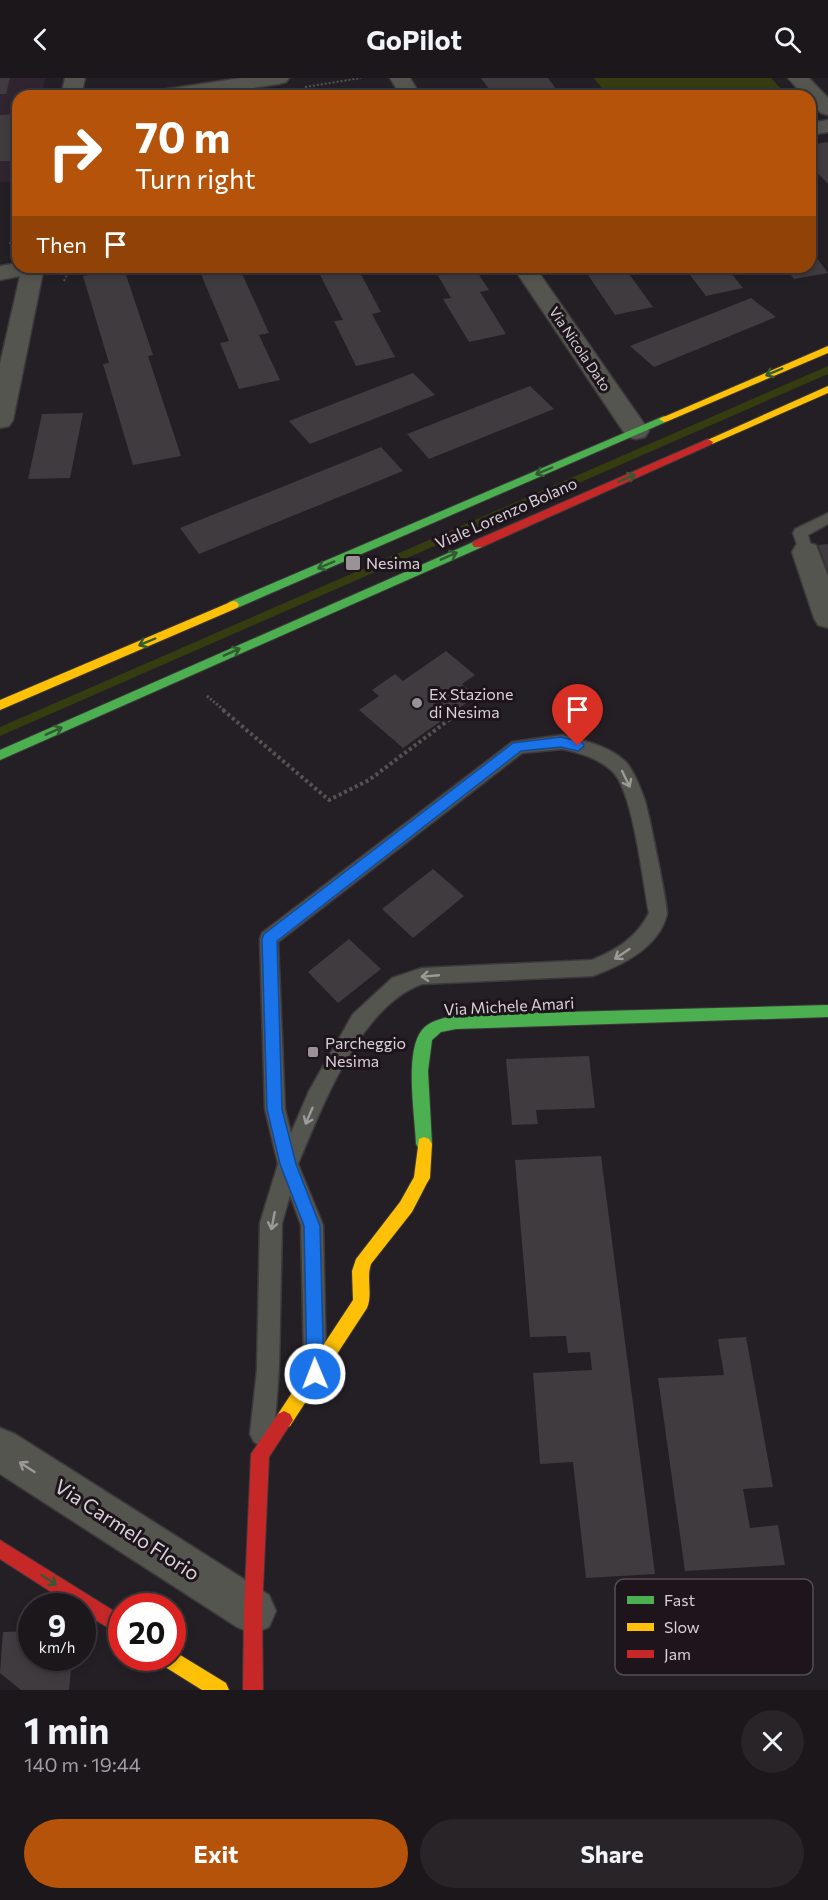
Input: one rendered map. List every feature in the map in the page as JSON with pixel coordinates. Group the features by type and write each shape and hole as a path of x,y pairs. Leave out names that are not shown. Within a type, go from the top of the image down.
{"main road":[{"name":"Viale Lorenzo Bolano","path":"0,705 828,349"},
{"name":"Viale Lorenzo Bolano","path":"0,755 828,389"},
{"name":"Via Michele Amari","path":"260,1454 362,1302 360,1271 364,1259 406,1207 422,1178 425,1158 420,1050 424,1036 437,1026 456,1022 828,1011"},
{"path":"253,1690 253,1611 260,1454"},
{"path":"0,1549 108,1618"},
{"path":"186,1669 219,1690"}],"street":[{"path":"200,90 279,78"},
{"path":"798,78 810,90"},
{"path":"816,97 828,109"},
{"path":"0,420 31,273"},
{"name":"Via Nicola Dato","path":"528,273 636,431"},
{"path":"806,552 828,618"},
{"name":"Via Carmelo Florio","path":"0,1449 253,1611"}],"lane":[{"path":"806,552 800,533 828,519"},
{"path":"260,1454 268,1370 271,1223 288,1164 316,1098 360,1020 399,984 422,976 593,968 620,957 647,934 658,913 636,799 620,767 594,750 561,742 518,747 269,939 275,1109 288,1164 312,1226 315,1374"}],"path":[{"path":"9,245 12,233"},
{"path":"63,284 68,273"},
{"path":"182,674 329,800 369,780 458,713"}],"shaded area":[{"path":"0,78 45,78 42,90 12,90 12,181 0,182"}],"green space":[{"path":"594,78 771,78 782,90 603,90"},
{"path":"828,366 828,374 0,736 0,727"}],"building":[{"path":"0,78 10,78 6,94 0,94"},
{"path":"481,78 548,78 557,90 490,90"},
{"path":"12,114 12,161 0,161 0,115"},
{"path":"828,143 828,184 816,171 816,144"},
{"path":"816,257 828,273 794,279 789,273 816,273"},
{"path":"125,273 153,355 148,356 181,456 133,465 103,364 109,363 83,276"},
{"path":"201,273 242,273 269,333 259,335 280,380 239,389 220,343 229,341"},
{"path":"319,273 360,273 381,312 372,314 395,357 356,366 334,321 343,320"},
{"path":"436,273 478,273 489,290 480,292 506,334 469,342 443,299 451,298"},
{"path":"587,273 628,273 653,307 615,315"},
{"path":"689,273 731,273 743,288 706,296"},
{"path":"751,298 776,317 654,367 630,346"},
{"path":"413,373 435,395 310,444 289,421"},
{"path":"530,386 554,409 429,459 407,434"},
{"path":"83,413 70,478 28,479 42,414"},
{"path":"381,447 403,471 199,554 180,528"},
{"path":"828,544 828,572 818,545"},
{"name":"Ex Stazione di Nesima","path":"446,651 475,675 462,684 476,696 403,748 359,710 379,696 372,690 395,674 403,681"},
{"path":"433,869 464,896 413,938 382,909"},
{"path":"349,939 381,969 338,1003 308,972"},
{"path":"589,1056 595,1108 536,1110 538,1124 512,1125 506,1059"},
{"path":"601,1156 655,1574 586,1578 573,1462 540,1464 533,1373 592,1370 590,1352 568,1353 566,1336 530,1337 515,1160"},
{"path":"746,1337 773,1487 743,1489 750,1528 778,1525 785,1565 685,1571 658,1378 724,1375 718,1339"},
{"path":"18,1631 18,1671 71,1671 69,1690 21,1690 0,1673 3,1632"}],"traffic: fast":[{"path":"233,605 664,419"},
{"path":"0,755 478,544"},
{"path":"424,1144 420,1071 423,1044 429,1033 444,1025 456,1022 828,1011"}],"traffic: slow":[{"path":"664,419 828,349"},
{"path":"708,442 828,389"},
{"path":"0,705 233,605"},
{"path":"284,1420 361,1302 360,1271 364,1259 406,1207 422,1178 424,1144"},
{"path":"186,1669 219,1690"}],"traffic: jam":[{"path":"478,544 708,442"},
{"path":"253,1690 253,1611 260,1454 284,1420"},
{"path":"0,1549 108,1618"}],"place":[{"name":"Nesima","path":"353,563"},
{"name":"Ex Stazione di Nesima","path":"417,703"},
{"name":"Parcheggio Nesima","path":"313,1052"}],"route":[{"path":"315,1374 312,1226 288,1164 275,1109 269,939 518,747 561,742 578,746"}]}
